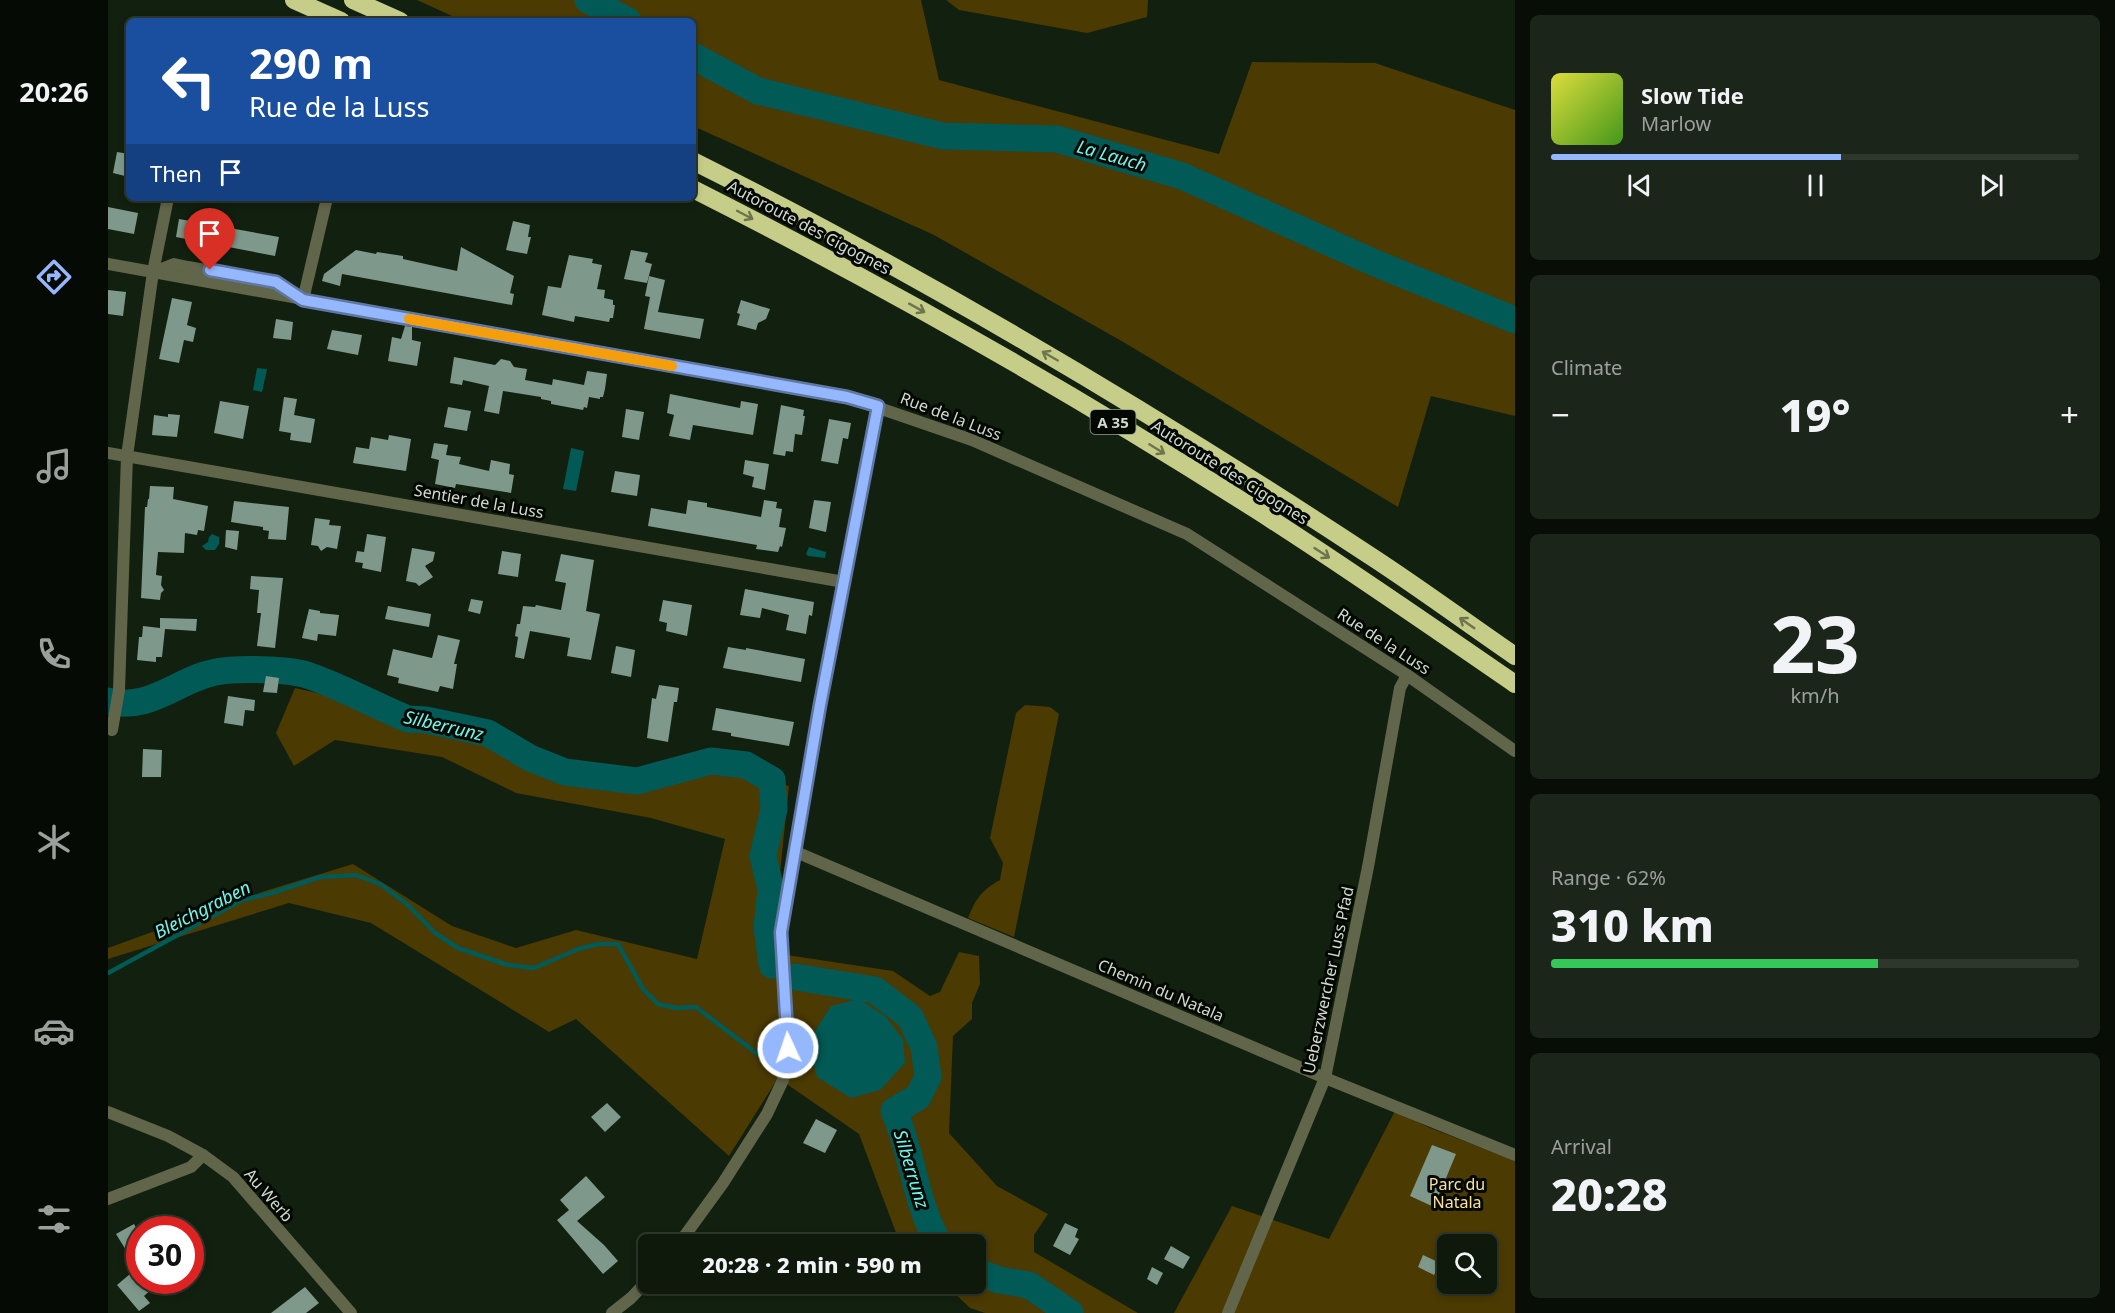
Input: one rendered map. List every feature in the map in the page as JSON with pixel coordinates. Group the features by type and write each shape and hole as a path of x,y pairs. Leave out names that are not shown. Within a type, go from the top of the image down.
{"highway":[{"path":"294,0 334,18"},
{"path":"353,0 393,18"},
{"name":"Autoroute des Cigognes","path":"696,163 877,258 1100,386 1374,558 1515,656"},
{"name":"Autoroute des Cigognes","path":"696,191 866,279 1091,408 1362,579 1515,684"}],"street":[{"path":"113,725 119,690 127,456 153,272 167,201"},
{"path":"303,300 326,201"},
{"name":"Rue de la Luss","path":"108,264 847,397 878,406 972,440 1187,534 1407,675 1515,751"},
{"path":"686,1234 723,1183 766,1114 783,1080 788,1048 781,932 820,705 878,406"},
{"name":"Sentier de la Luss","path":"108,453 844,582"},
{"name":"Ueberzwercher Luss Pfad","path":"1228,1313 1325,1078 1368,867 1400,688 1407,675"},
{"name":"Chemin du Natala","path":"795,852 1325,1078 1515,1155"},
{"name":"Au Werb","path":"108,1112 168,1136 203,1155 233,1178 351,1313"},
{"path":"108,1199 192,1167 203,1155"},
{"path":"612,1313 638,1291"}],"green space":[{"path":"417,0 921,0 939,80 1219,154 1252,62 1375,63 1515,110 1515,416 1431,396 1398,507 1125,343 934,235 696,127 696,18 456,18"},
{"path":"946,0 1148,0 1147,17 1087,33 959,10"},
{"path":"295,688 490,732 609,788 688,766 789,786 778,892 780,954 893,971 930,996 940,992 959,952 979,956 980,984 972,1003 972,1019 953,1036 949,1133 997,1186 1048,1214 1034,1235 1034,1252 1138,1313 985,1313 970,1308 955,1294 986,1294 986,1234 896,1234 859,1134 778,1078 729,1156 576,1019 549,1032 371,923 289,903 108,959 108,948 265,891 353,864 452,926 516,948 576,930 697,959 725,839 651,818 516,793 442,757 335,740 294,766 276,733"},
{"path":"1025,705 1050,707 1059,714 1014,937 968,918 980,895 1000,880 1003,863 990,838 1016,713"},
{"name":"Parc du Natala","path":"1395,1111 1428,1127 1515,1161 1515,1313 1174,1313 1232,1206 1329,1239"}],"water":[{"path":"257,368 267,369 262,392 253,390"},
{"path":"571,448 584,451 576,491 563,489"},
{"path":"212,534 219,537 219,544 215,550 206,550 202,546 208,542"},
{"path":"809,547 826,552 825,558 808,556 806,554"},
{"path":"859,999 885,1016 903,1039 905,1063 880,1090 851,1098 817,1077 808,1042 831,1006"}],"building":[{"path":"117,152 126,154 126,176 113,173"},
{"path":"108,207 138,213 134,234 108,229"},
{"path":"179,219 279,237 275,256 176,237"},
{"path":"513,221 530,225 528,237 531,237 527,254 506,250"},
{"path":"461,247 514,276 510,293 514,294 512,305 342,274 340,286 322,281 324,274 356,250 403,256 403,259 457,271"},
{"path":"631,250 648,253 645,262 652,264 647,283 624,279"},
{"path":"569,255 593,259 592,263 602,265 597,289 605,290 604,298 613,300 613,305 615,305 613,318 610,318 609,322 575,316 574,322 542,315 548,286 561,288"},
{"path":"649,276 665,280 658,312 704,319 700,339 644,329 650,297 645,296"},
{"path":"108,290 126,292 123,316 108,314"},
{"path":"172,298 192,302 187,325 196,328 193,342 184,340 179,363 159,359"},
{"path":"741,300 770,309 766,319 758,323 756,330 737,325 740,314 737,313"},
{"path":"276,319 293,322 291,340 273,338"},
{"path":"405,326 412,327 412,340 421,342 417,366 388,361 392,337 401,339"},
{"path":"332,330 362,335 358,355 327,349"},
{"path":"454,357 495,365 501,359 510,361 514,367 527,369 525,380 552,385 553,379 584,385 587,371 607,374 605,389 600,399 589,397 587,408 584,407 583,410 551,404 551,401 541,399 541,397 503,391 499,414 484,411 489,386 463,380 462,385 450,383"},
{"path":"670,394 740,408 741,401 758,404 753,435 693,425 690,440 669,436 674,415 667,413"},
{"path":"284,397 297,399 294,415 315,419 311,443 290,440 291,433 279,431"},
{"path":"220,401 249,406 243,439 214,433"},
{"path":"781,405 804,410 803,416 805,416 802,435 795,434 793,452 786,451 785,456 773,454"},
{"path":"448,407 471,411 467,431 444,427"},
{"path":"626,409 644,412 639,440 622,437"},
{"path":"168,414 180,415 177,437 152,435 154,415 168,417"},
{"path":"829,419 851,423 848,439 843,438 838,464 821,461"},
{"path":"389,435 411,439 406,471 353,463 356,447 369,449 371,437 388,440"},
{"path":"434,443 448,445 446,455 461,457 459,464 489,471 491,460 510,464 509,474 514,475 511,493 456,484 455,488 435,484 439,460 431,458"},
{"path":"745,460 769,464 765,490 752,487 754,477 743,474"},
{"path":"615,471 640,475 637,496 611,492"},
{"path":"150,486 174,487 173,499 208,506 204,531 198,530 197,535 185,533 184,553 158,552 156,575 162,576 161,585 164,590 160,600 141,598 145,507 149,499"},
{"path":"688,500 707,503 707,507 761,517 764,500 777,502 776,508 782,509 779,527 786,528 782,547 780,546 778,552 756,549 757,545 648,526 651,508 686,514"},
{"path":"814,500 831,502 826,532 809,528"},
{"path":"234,501 289,507 286,540 268,539 269,531 263,530 263,527 231,522"},
{"path":"315,518 330,520 329,525 341,526 337,549 327,547 321,551 318,546 311,545"},
{"path":"226,530 239,531 237,550 225,547"},
{"path":"367,534 386,537 381,572 362,568 363,563 355,562 357,551 364,552"},
{"path":"412,548 435,552 433,561 425,566 433,577 419,586 406,581"},
{"path":"502,551 521,554 518,577 498,574"},
{"path":"561,554 594,560 586,611 600,614 591,660 567,656 570,638 530,631 524,659 515,657 518,637 515,636 523,606 535,607 536,605 561,610 566,583 555,581"},
{"path":"251,576 283,578 275,648 257,646 261,613 257,613 259,590 250,589"},
{"path":"745,589 814,602 806,634 786,630 789,615 762,608 760,618 740,615"},
{"path":"471,599 483,601 480,614 468,611"},
{"path":"663,600 692,605 687,636 666,631 667,623 659,621"},
{"path":"388,606 431,614 429,627 385,619"},
{"path":"309,609 339,615 336,636 318,634 317,641 302,638"},
{"path":"160,618 197,619 196,631 165,629 162,657 156,657 156,662 137,660 139,637 142,637 143,626 160,628"},
{"path":"438,635 460,640 454,664 457,664 453,689 440,686 438,692 398,683 399,678 387,675 393,649 432,658"},
{"path":"616,646 635,650 631,677 611,673"},
{"path":"728,647 805,659 801,682 723,668"},
{"path":"266,676 279,678 277,693 263,692"},
{"path":"659,685 679,688 677,702 674,702 668,742 647,738 652,698 656,699"},
{"path":"228,696 255,700 254,711 245,710 243,726 224,723"},
{"path":"716,708 794,722 789,746 731,736 731,733 712,730"},
{"path":"143,749 162,750 161,777 142,777"},
{"path":"607,1103 621,1117 605,1132 591,1117"},
{"path":"816,1119 837,1130 825,1153 803,1143"},
{"path":"1432,1145 1456,1154 1434,1207 1410,1196"},
{"path":"586,1176 605,1197 577,1221 618,1261 603,1274 557,1220 569,1210 560,1200"},
{"path":"1065,1223 1078,1229 1075,1237 1079,1239 1070,1255 1053,1246"},
{"path":"126,1228 126,1250 116,1234"},
{"path":"1171,1246 1190,1257 1183,1269 1164,1259"},
{"path":"1423,1255 1437,1262 1434,1275 1418,1267"},
{"path":"1152,1267 1163,1273 1157,1285 1147,1279"},
{"path":"126,1277 126,1294 146,1294 144,1296 150,1303 139,1311 117,1285"},
{"path":"305,1287 319,1303 306,1313 271,1313"}],"waterway":[{"name":"La Lauch","path":"588,0 622,18"},
{"name":"La Lauch","path":"696,58 758,91 943,136 1057,139 1182,176 1377,264 1515,320"},
{"name":"Silberrunz","path":"108,701 123,703 151,699 189,681 216,672 288,671 320,680 408,719 426,720 488,733 530,758 565,772 637,781 711,761 746,765 772,780 774,809 763,856 771,890 767,927 772,965"},
{"name":"Bleichgraben","path":"108,973 242,900 320,877 356,875 380,884 407,904 435,933 458,948 508,965 534,968 578,949 598,944 618,944 643,989 658,1004 677,1008 696,1007 768,1062"},
{"name":"Silberrunz","path":"796,977 875,990 910,1017 924,1047 928,1077 918,1097 894,1111 906,1144 919,1196 934,1234"},
{"name":"Silberrunz","path":"986,1275 999,1280 1029,1285 1070,1313"}],"slow traffic":[{"path":"409,319 672,366"}],"route":[{"path":"210,270 276,282 303,300 847,397 878,406 820,705 781,932 788,1048"}]}
